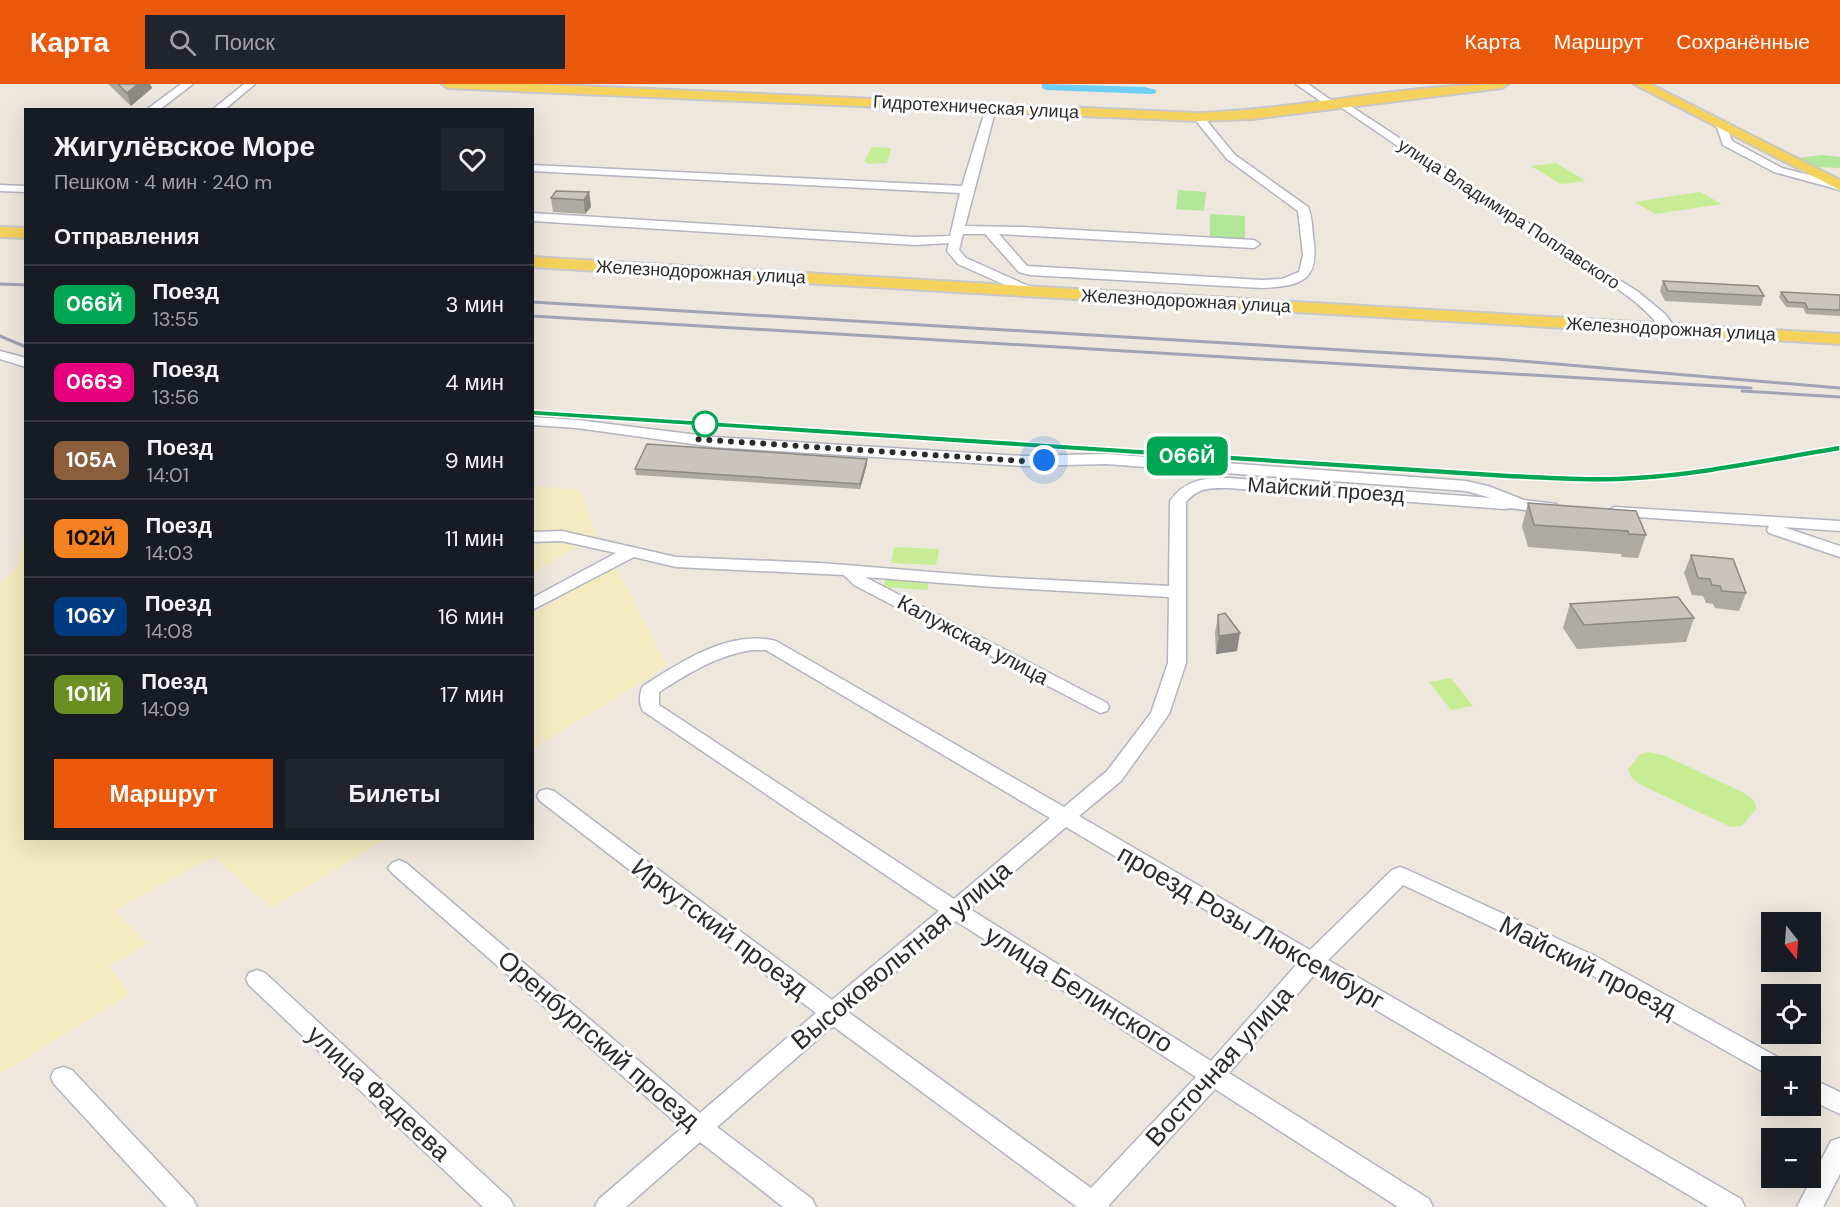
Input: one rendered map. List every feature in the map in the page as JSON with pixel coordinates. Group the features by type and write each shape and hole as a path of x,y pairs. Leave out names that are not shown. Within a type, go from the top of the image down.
{"main road":[{"name":"Гидротехническая улица","path":"448,84 1198,117 1252,115 1502,84"},
{"path":"1640,84 1840,187"},
{"path":"0,232 24,233"},
{"name":"Железнодорожная улица","path":"534,262 1840,339"}],"street":[{"path":"155,108 188,84"},
{"path":"219,108 250,84"},
{"name":"улица Владимира Поплавского","path":"1301,84 1338,105 1618,285 1644,303 1665,322 1669,329"},
{"path":"991,108 967,190 953,251 962,261 1030,292"},
{"path":"990,232 1023,269 1030,271 1262,284 1280,284 1300,280 1306,274 1309,265 1304,210 1231,157 1198,117"},
{"path":"534,168 967,190"},
{"path":"0,188 24,189"},
{"path":"534,217 915,241 956,235 1023,231 1254,244"},
{"path":"0,356 24,362"},
{"path":"534,421 577,424 714,442 1023,461 1106,459 1466,486 1482,489 1521,505 1567,509"},
{"name":"Майский проезд","path":"1171,685 1177,663 1178,501 1190,487 1201,483 1228,483 1521,505"},
{"path":"1602,511 1788,525 1840,526"},
{"path":"1735,521 1772,529 1840,552"},
{"path":"1788,525 1840,552"},
{"path":"1840,531 1836,540 1840,544"},
{"path":"534,537 562,536 676,562 849,570 994,582 1178,592"},
{"path":"534,604 631,552"},
{"name":"Калужская улица","path":"849,570 860,580 1100,707"},
{"name":"проезд Розы Люксембург","path":"650,707 650,690 691,665 727,647 753,643 770,645 1732,1207"},
{"name":"Высоковольтная улица","path":"608,1207 954,909 1114,776 1160,714 1171,685"},
{"name":"улица Белинского","path":"650,707 954,909 1420,1207"},
{"name":"Иркутский проезд","path":"547,796 832,1013 1093,1206"},
{"name":"Оренбургский проезд","path":"399,868 700,1128 803,1207"},
{"name":"Майский проезд","path":"1400,875 1587,962 1761,1059"},
{"name":"Восточная улица","path":"1093,1206 1214,1074 1311,963 1400,875"},
{"name":"улица Фадеева","path":"257,979 501,1207"},
{"path":"63,1077 184,1207"},
{"path":"1821,1094 1840,1104"},
{"path":"1810,1207 1840,1149"}],"green space":[{"path":"872,147 891,148 887,163 864,162"},
{"path":"1822,155 1840,157 1840,168 1817,167 1798,158"},
{"path":"1556,163 1586,181 1561,184 1531,166"},
{"path":"1178,190 1206,192 1204,211 1176,209"},
{"path":"1700,192 1722,204 1655,214 1634,202"},
{"path":"1210,214 1245,216 1245,240 1210,238"},
{"path":"894,547 939,549 936,565 891,563"},
{"path":"886,576 929,579 928,590 884,587"},
{"path":"1451,678 1473,706 1451,710 1429,682"},
{"path":"1648,752 1666,756 1746,794 1755,802 1756,809 1742,826 1731,827 1641,785 1631,777 1628,770 1639,755"}],"sand":[{"path":"534,486 580,490 596,535 534,572"},
{"path":"24,532 24,840 384,840 272,908 213,857 114,910 148,944 109,966 130,994 0,1074 0,583 18,565"},
{"path":"616,567 667,666 534,748 534,612"}],"water":[{"path":"1042,84 1145,87 1156,90 1156,93 1046,90 1042,88"}],"building":[{"path":"118,84 138,84 127,93"},
{"path":"556,191 589,192 584,200 551,198"},
{"path":"1663,281 1758,286 1764,296 1668,291"},
{"path":"1781,292 1840,295 1840,310 1808,309 1805,303 1788,302"},
{"path":"647,444 867,459 860,484 635,469"},
{"path":"1528,503 1636,511 1646,535 1629,534 1628,531 1534,525"},
{"path":"1691,555 1733,559 1746,593 1722,591 1720,586 1712,585 1710,579 1698,578"},
{"path":"1678,597 1694,618 1584,625 1570,604"},
{"path":"1225,613 1240,633 1219,636 1218,615"}],"railway":[{"path":"0,284 24,285"},
{"path":"534,302 1496,359 1840,388"},
{"path":"534,316 1751,388"},
{"path":"0,336 24,346"},
{"path":"1742,391 1840,397"},
{"path":"534,413 1572,479 1673,474 1840,448"}],"train":[{"name":"066Й","path":"534,413 1508,476 1585,479 1635,478 1689,473 1840,448"}],"route":[{"path":"705,424 695,439 1023,461 1044,460"}]}
